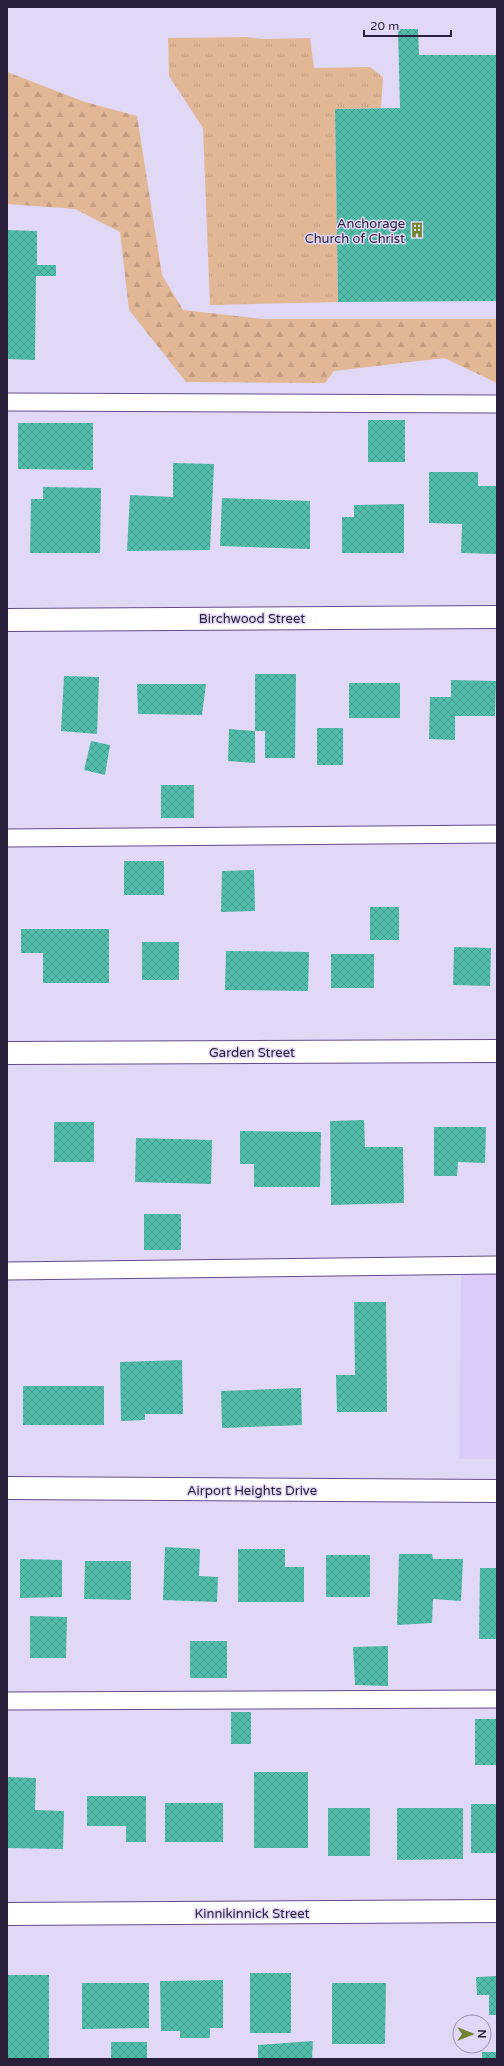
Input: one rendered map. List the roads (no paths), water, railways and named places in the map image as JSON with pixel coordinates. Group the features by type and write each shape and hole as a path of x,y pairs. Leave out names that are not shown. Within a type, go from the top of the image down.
{"street":[{"name":"Birchwood Street","path":"7,620 497,617"},
{"name":"Garden Street","path":"7,1053 497,1051"},
{"name":"Airport Heights Drive","path":"7,1488 497,1491"},
{"name":"Kinnikinnick Street","path":"7,1914 497,1911"}],"lane":[{"path":"7,402 497,404"},
{"path":"7,838 497,834"},
{"path":"7,1271 497,1265"},
{"path":"7,1702 497,1700"}],"place":[{"name":"Anchorage Church of Christ","path":"417,230"}]}
